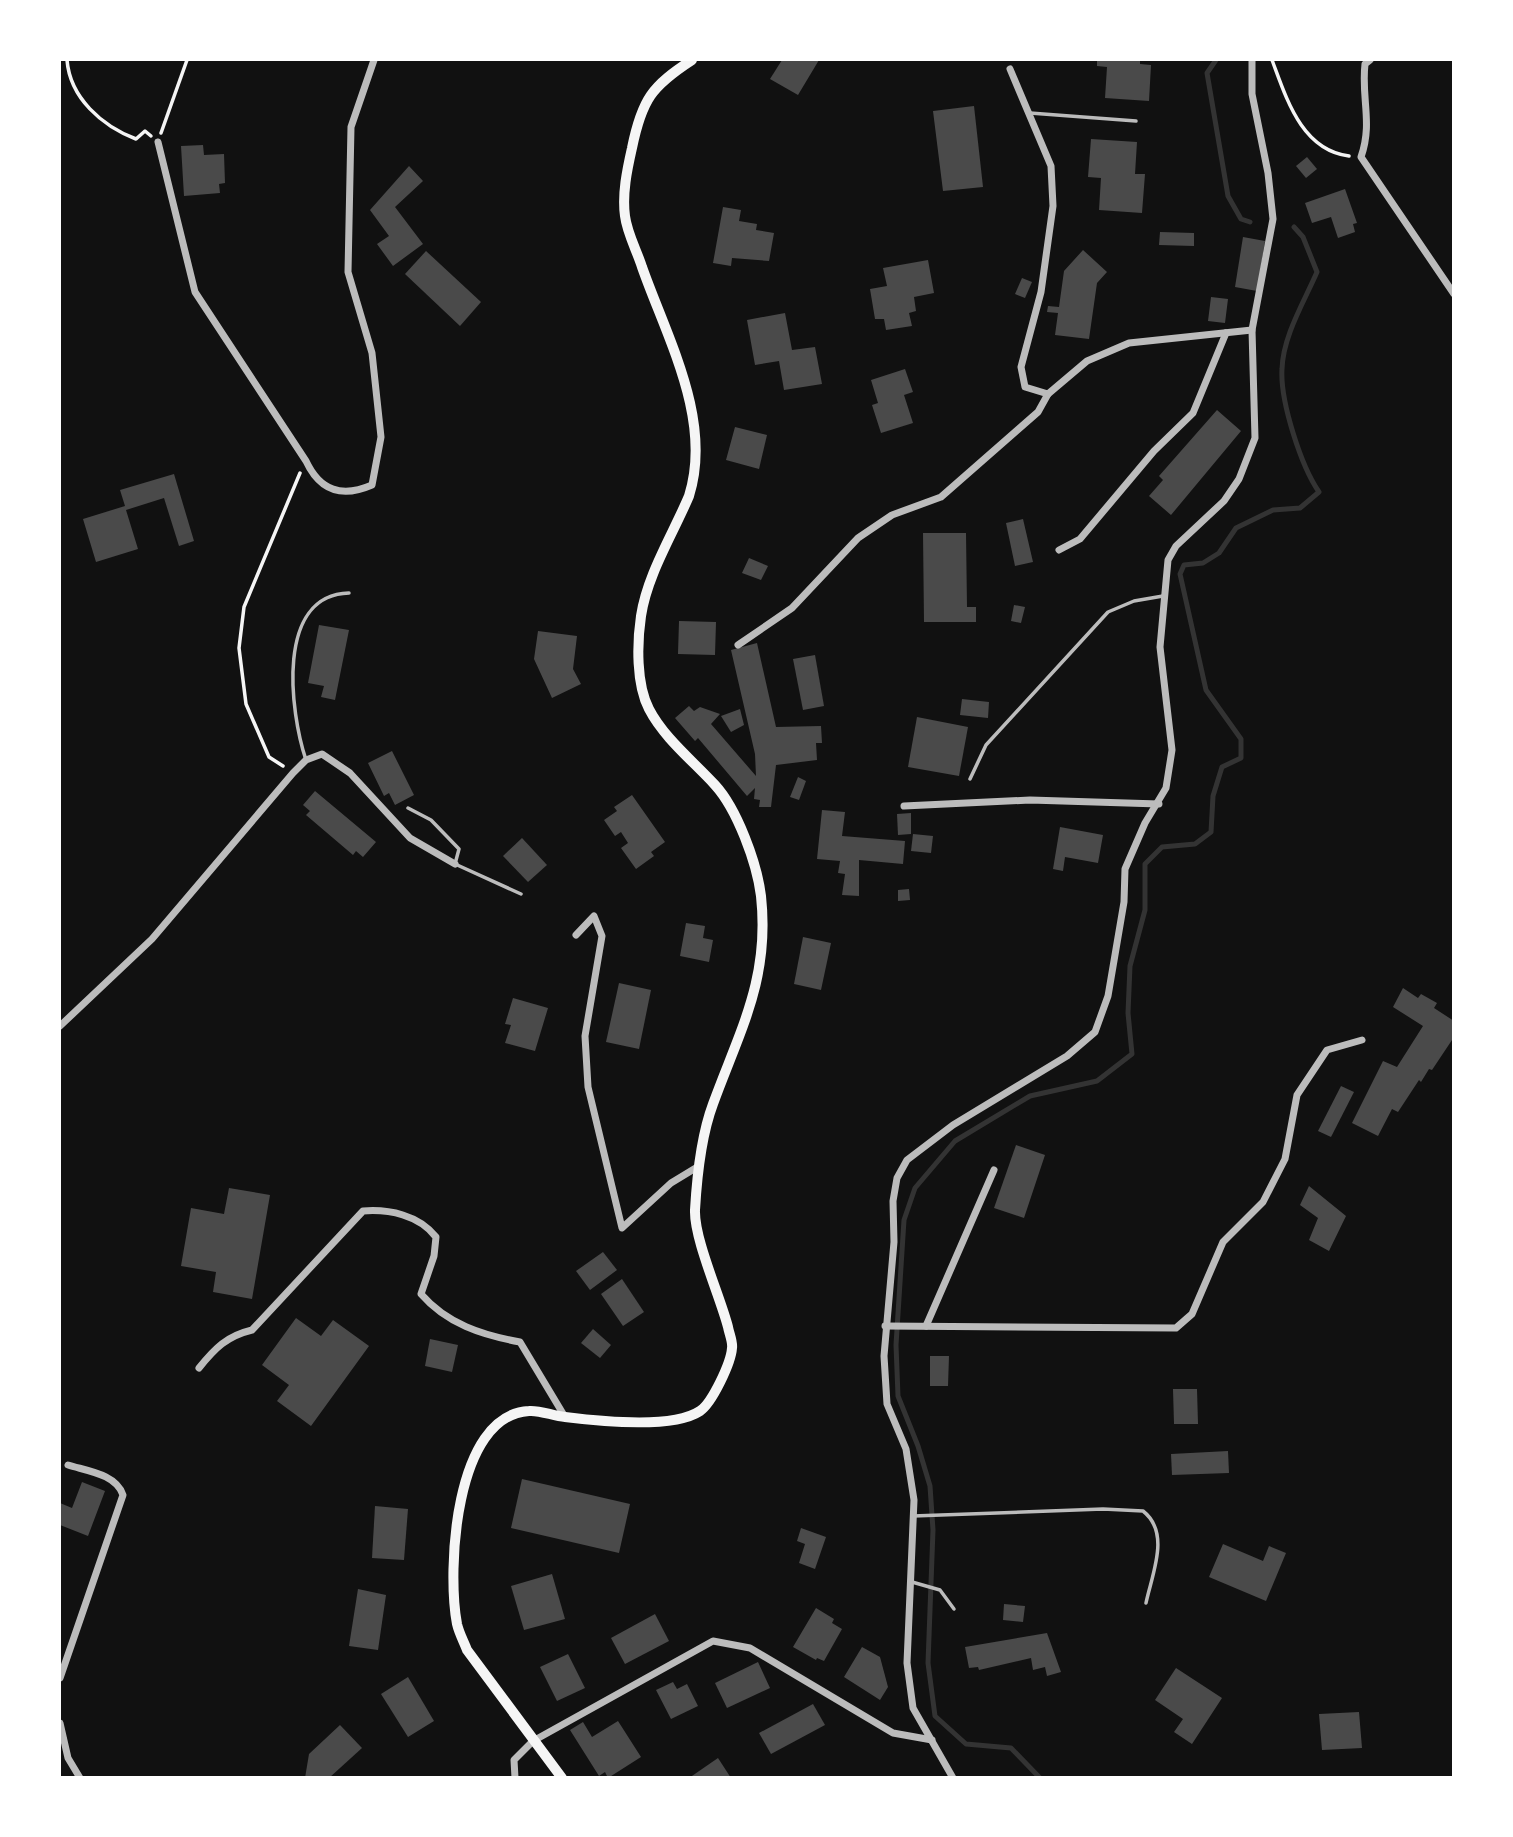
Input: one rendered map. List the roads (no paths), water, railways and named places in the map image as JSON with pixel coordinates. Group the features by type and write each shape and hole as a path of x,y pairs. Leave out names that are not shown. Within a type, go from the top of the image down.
{"main road":[{"path":"562,1777 467,1650 457,1626 453,1581 455,1531 463,1480 477,1452 494,1429 510,1417 529,1411 565,1417 656,1423 700,1411 720,1384 733,1347 695,1215 699,1166 711,1107 746,1026 761,969 761,895 735,814 718,788 669,736 648,707 642,685 641,615 695,478 698,438 681,378 625,218 626,176 644,106 660,81 692,60"}],"street":[{"path":"158,142 195,292 306,461 314,478 329,488 355,492 372,485 381,437 372,353 348,272 351,127 373,60"},
{"path":"953,1777 912,1708 907,1663 914,1500 906,1449 887,1404 887,1326 897,1178 907,1160 923,1146 1067,1056 1095,1032 1113,972 1125,869 1145,823 1159,804 1166,788 1172,750 1160,648 1168,560 1176,546 1224,501 1239,478 1255,438 1252,330 1273,219 1268,173 1252,94 1252,60"},
{"path":"1370,60 1365,64 1364,80 1368,136 1361,157 1454,294"},
{"path":"1010,69 1051,166 1053,206 1041,292 1021,367 1025,387 1048,394"},
{"path":"738,645 792,608 859,538 892,515 940,497 1038,412 1048,394 1087,361 1129,343 1252,330"},
{"path":"1059,550 1080,540 1154,451 1193,413 1226,332"},
{"path":"60,1026 152,939 306,760 322,754 334,760 350,773 410,838 456,864"},
{"path":"904,806 1030,800 1159,804"},
{"path":"576,935 594,916 602,936 585,1036 587,1087 621,1228 671,1183 699,1166"},
{"path":"887,1326 1175,1328 1192,1314 1223,1242 1263,1202 1285,1159 1297,1095 1327,1050 1362,1040"},
{"path":"926,1325 994,1170"},
{"path":"199,1368 218,1344 232,1335 252,1330 363,1211 382,1209 428,1227 436,1237 434,1256 421,1294 434,1309 464,1326 520,1342 565,1417"},
{"path":"60,1678 122,1495 119,1485 107,1477 68,1465"},
{"path":"515,1777 514,1760 533,1741 713,1641 750,1647 893,1732 932,1740"},
{"path":"60,1723 68,1758 80,1777"}],"lane":[{"path":"1028,113 1136,121"},
{"path":"306,760 293,704 296,638 313,606 333,594 349,593"},
{"path":"970,779 986,745 1108,612 1134,601 1163,596"},
{"path":"408,808 431,820 459,849 456,864 521,894"},
{"path":"913,1516 1122,1508 1143,1511 1156,1524 1159,1536 1146,1603"},
{"path":"910,1582 940,1590 954,1609"}],"waterway":[{"path":"1216,60 1207,73 1228,196 1241,219 1250,222"},
{"path":"1040,1778 1011,1748 966,1744 935,1716 928,1663 933,1530 930,1486 898,1396 896,1345 904,1220 915,1188 955,1141 1030,1096 1097,1081 1132,1054 1128,1013 1130,966 1145,910 1145,864 1162,847 1195,844 1211,832 1213,796 1222,767 1241,758 1241,739 1206,690 1180,574 1184,565 1203,563 1219,553 1236,528 1273,510 1300,508 1319,492 1305,466 1293,433 1282,382 1286,344 1317,272 1303,237 1294,227"}]}
